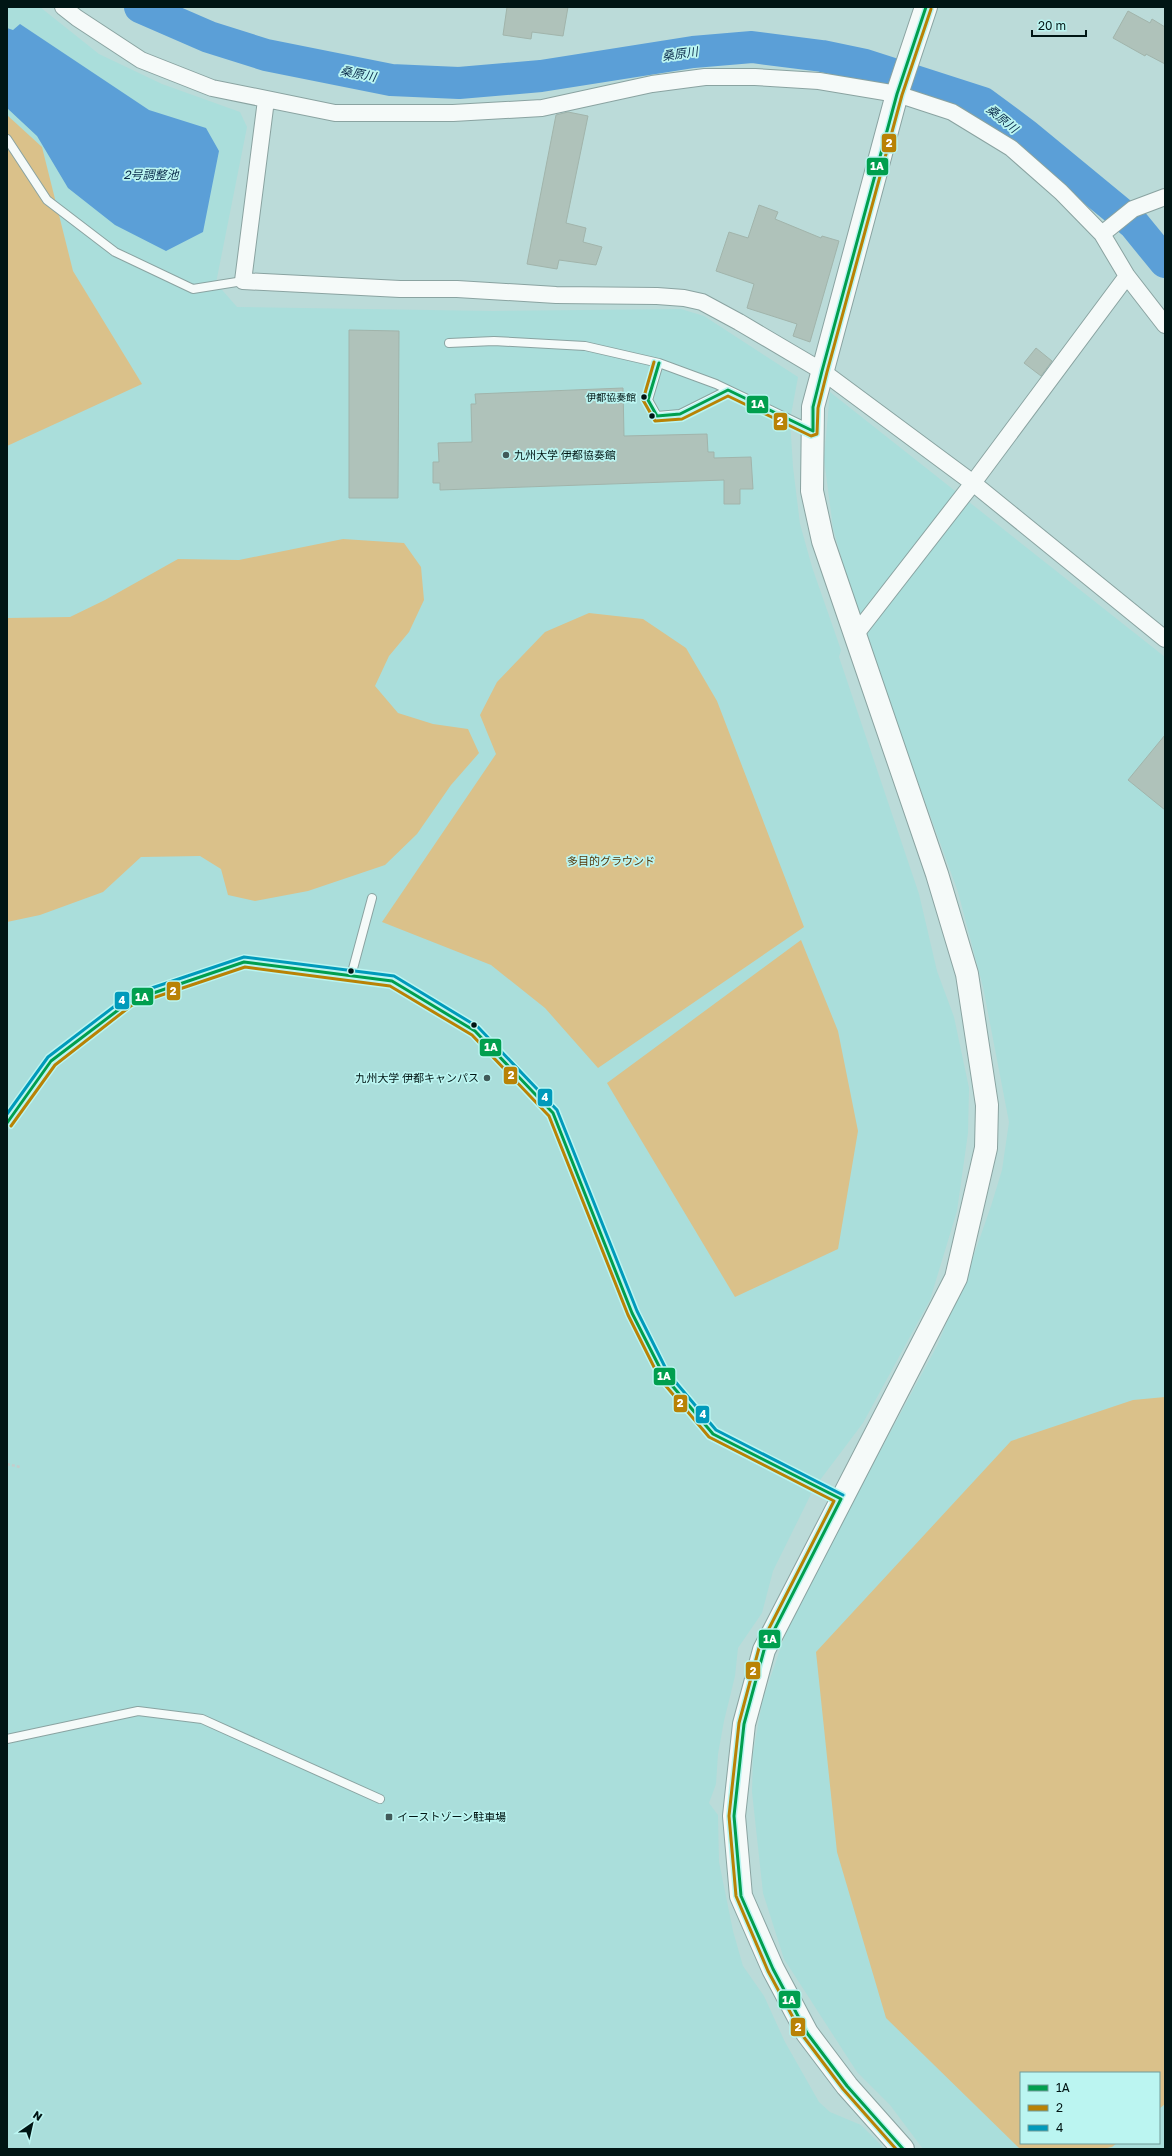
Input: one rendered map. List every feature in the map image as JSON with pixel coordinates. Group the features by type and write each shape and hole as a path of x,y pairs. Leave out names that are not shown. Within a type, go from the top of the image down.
{"street":[{"path":"63,7 77,18 141,60 212,88 335,113 393,114 492,112 542,108 652,84 705,77 755,77 819,81 898,94 952,112 1011,148 1061,192 1102,234 1127,276 1165,325"},
{"path":"903,2149 847,2086 807,2032 773,1969 741,1896 734,1816 744,1724 764,1650 956,1278 986,1148 987,1105 966,974 937,874 823,541 812,491 813,407 898,94 910,52 926,7"},
{"path":"266,100 243,281 400,289 457,289 556,295 684,298 702,302 733,318 822,371 973,483 1165,639"},
{"path":"1102,234 1133,209 1165,197"},
{"path":"855,635 973,483 1127,276"}],"lane":[{"path":"7,139 47,200 115,252 193,289 243,281"},
{"path":"449,343 494,341 585,346 659,363 728,390 812,431"},
{"path":"659,363 648,400 657,416 680,414 728,390"},
{"path":"351,976 372,898"},
{"path":"7,1123 51,1061 130,1001 244,962 392,981 474,1032 553,1113 632,1313 664,1376 713,1434 841,1499"},
{"path":"7,1739 138,1711 202,1719 380,1799"}],"path":[{"path":"7,1464 20,1467"}],"shaded area":[{"name":"九州大学 伊都キャンパス","path":"7,7 40,7 99,54 162,84 240,112 247,127 216,283 237,307 493,311 681,309 704,316 798,377 790,420 793,467 800,524 812,567 841,650 839,657 919,894 937,971 954,1017 969,1088 968,1133 957,1211 930,1300 863,1423 814,1488 773,1571 762,1613 738,1648 735,1676 718,1754 716,1784 709,1803 718,1815 719,1862 733,1931 743,1966 764,1996 785,2042 819,2102 830,2112 861,2125 882,2146 883,2149 7,2149"},
{"path":"830,392 1165,657 1165,2149 923,2149 890,2105 857,2072 784,1959 763,1893 752,1792 753,1754 762,1702 793,1612 938,1344 975,1252 991,1206 1002,1170 1009,1122 983,987 958,892 858,617 833,528 824,459"}],"green space":[{"path":"7,115 42,147 73,271 142,384 7,446"},
{"path":"343,539 404,543 421,567 424,600 409,632 389,656 375,686 398,713 433,724 468,729 479,753 451,785 417,834 385,865 308,891 255,901 228,895 221,869 200,856 141,857 103,892 40,915 7,922 7,618 70,617 105,600 178,559 239,560"},
{"name":"多目的グラウンド","path":"589,613 643,619 686,648 717,701 804,927 598,1068 545,1008 491,965 382,922 496,754 480,715 497,682 545,632"},
{"path":"801,940 838,1031 858,1131 838,1249 735,1297 607,1083"},
{"path":"1165,1397 1165,2104 1160,2108 1160,2072 1020,2072 1020,2144 1116,2144 1112,2147 1102,2149 1020,2149 886,2018 837,1852 816,1652 1011,1441 1133,1400"}],"water":[{"name":"2号調整池","path":"20,24 149,110 206,128 219,151 203,232 166,251 115,225 68,188 37,136 7,108 7,28 13,30"}],"building":[{"path":"507,7 568,7 563,36 532,32 531,39 503,35"},
{"path":"1128,11 1150,23 1152,19 1165,27 1165,64 1146,54 1145,56 1113,38"},
{"path":"568,112 588,116 566,223 586,228 583,242 602,247 596,265 559,260 557,269 527,264 556,115"},
{"path":"759,205 778,212 775,219 821,238 822,236 839,241 810,342 793,336 797,324 747,308 754,284 716,271 729,232 748,238"},
{"path":"349,330 399,331 398,498 349,498"},
{"path":"1036,348 1052,361 1041,376 1024,363"},
{"name":"九州大学 伊都協奏館","path":"623,388 624,436 707,434 708,452 714,452 714,458 751,457 753,489 740,489 740,504 724,504 724,480 440,490 440,483 433,483 433,462 439,462 438,443 472,442 471,404 476,404 475,394"},
{"path":"1165,735 1165,810 1128,780"}],"waterway":[{"name":"桑原川","path":"140,7 209,37 266,55 391,80 459,83 541,76 693,52 752,47 822,56 865,65 983,103 1026,135 1134,224 1165,262"}],"transit line":[{"name":"1A","path":"659,363 648,400 657,416 680,414 728,390 813,431 813,407 822,371 897,94 926,7"},
{"name":"2","path":"654,362 643,400 655,421 682,419 728,396 811,436 817,434 818,408 827,372 902,95 931,9"},
{"name":"4","path":"7,1114 48,1057 128,996 244,957 394,976 478,1027 557,1110 637,1311 668,1373 716,1430 843,1495"},
{"name":"1A","path":"7,1123 51,1061 130,1001 244,962 392,981 475,1031 553,1113 632,1313 664,1376 713,1434 841,1499 764,1650 744,1724 734,1816 741,1896 773,1969 807,2033 847,2086 903,2149"},
{"name":"2","path":"11,1126 55,1065 132,1005 245,967 390,986 472,1035 549,1116 628,1315 660,1379 709,1437 834,1501 759,1648 739,1723 729,1816 736,1896 768,1971 803,2036 843,2089 896,2149"}],"place":[{"name":"伊都協奏館","path":"644,397"},
{"name":"九州大学 伊都協奏館","path":"506,455"},
{"name":"九州大学 伊都キャンパス","path":"487,1078"},
{"name":"イーストゾーン駐車場","path":"389,1817"}]}
